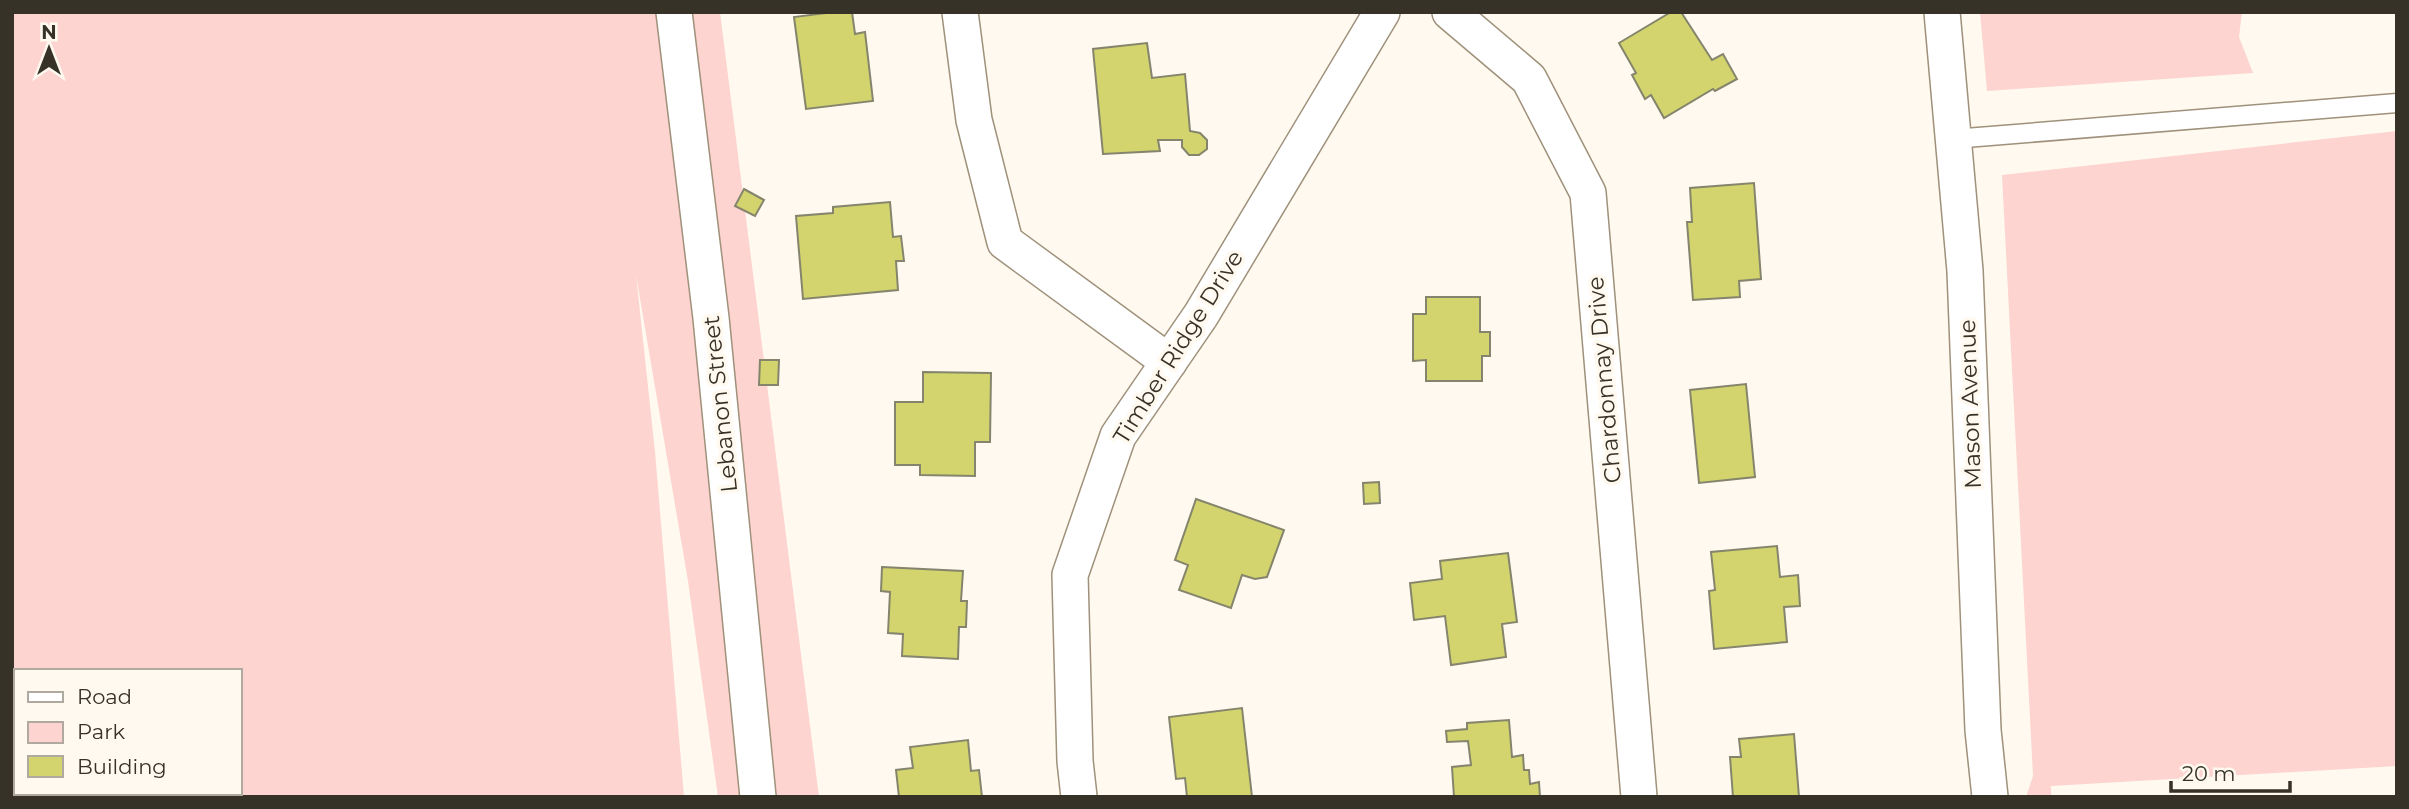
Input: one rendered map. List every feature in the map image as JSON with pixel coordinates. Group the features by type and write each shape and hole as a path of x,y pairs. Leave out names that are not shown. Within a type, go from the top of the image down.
{"street":[{"name":"Lebanon Street","path":"674,12 711,318 758,797"},
{"path":"960,12 974,120 1005,242 1168,362"},
{"name":"Timber Ridge Drive","path":"1079,797 1075,761 1070,575 1118,436 1201,315 1382,12"},
{"name":"Chardonnay Drive","path":"1450,12 1529,79 1588,193 1639,797"},
{"name":"Mason Avenue","path":"1942,12 1965,271 1983,730 1990,797"}],"lane":[{"path":"1953,139 2397,103"}],"green space":[{"path":"12,12 720,12 819,797 718,797 688,581 636,275 655,452 684,797 12,797"},
{"path":"1980,12 2242,12 2239,37 2253,73 1987,91"},
{"path":"2397,131 2397,766 2051,786 2051,797 2026,797 2033,776 2002,175"}],"building":[{"path":"852,12 855,34 865,32 873,101 806,109 794,17"},
{"path":"1671,12 1681,12 1712,60 1723,54 1737,79 1715,91 1713,89 1664,118 1651,95 1645,99 1632,75 1636,73 1619,43"},
{"path":"1147,43 1152,78 1185,74 1190,131 1200,133 1207,140 1207,149 1199,155 1189,155 1182,147 1182,140 1158,140 1160,151 1103,154 1093,49"},
{"path":"1754,183 1761,279 1739,281 1740,297 1693,300 1687,222 1692,222 1690,188"},
{"path":"744,189 764,200 755,216 735,206"},
{"path":"890,202 893,237 901,236 904,261 896,261 898,290 803,299 796,216 833,213 833,207"},
{"path":"1426,297 1480,297 1480,332 1490,332 1490,356 1482,356 1482,381 1426,381 1426,360 1413,361 1413,314 1426,314"},
{"path":"760,360 779,360 778,385 759,385"},
{"path":"923,372 991,373 990,442 975,442 975,476 920,475 920,465 895,465 895,402 923,402"},
{"path":"1746,384 1755,477 1699,483 1690,390"},
{"path":"1379,482 1380,503 1364,504 1363,483"},
{"path":"1196,499 1284,530 1267,577 1255,579 1242,575 1231,608 1179,590 1188,565 1175,560"},
{"path":"1777,546 1780,577 1798,575 1800,606 1784,607 1787,642 1714,649 1709,591 1715,590 1711,552"},
{"path":"1508,553 1517,622 1502,624 1506,657 1451,665 1445,616 1414,620 1410,583 1442,579 1440,561"},
{"path":"882,567 963,571 961,601 967,601 966,627 959,627 958,659 902,656 903,634 888,633 890,592 881,591"},
{"path":"1242,708 1252,797 1187,797 1185,778 1176,779 1169,717"},
{"path":"1509,720 1512,757 1523,755 1524,770 1529,770 1530,784 1539,782 1540,797 1454,797 1452,767 1471,765 1468,741 1447,742 1446,731 1467,729 1467,723"},
{"path":"1794,734 1799,797 1733,797 1730,757 1741,757 1739,739"},
{"path":"968,740 971,771 979,770 982,797 899,797 896,770 913,768 910,747"}]}
